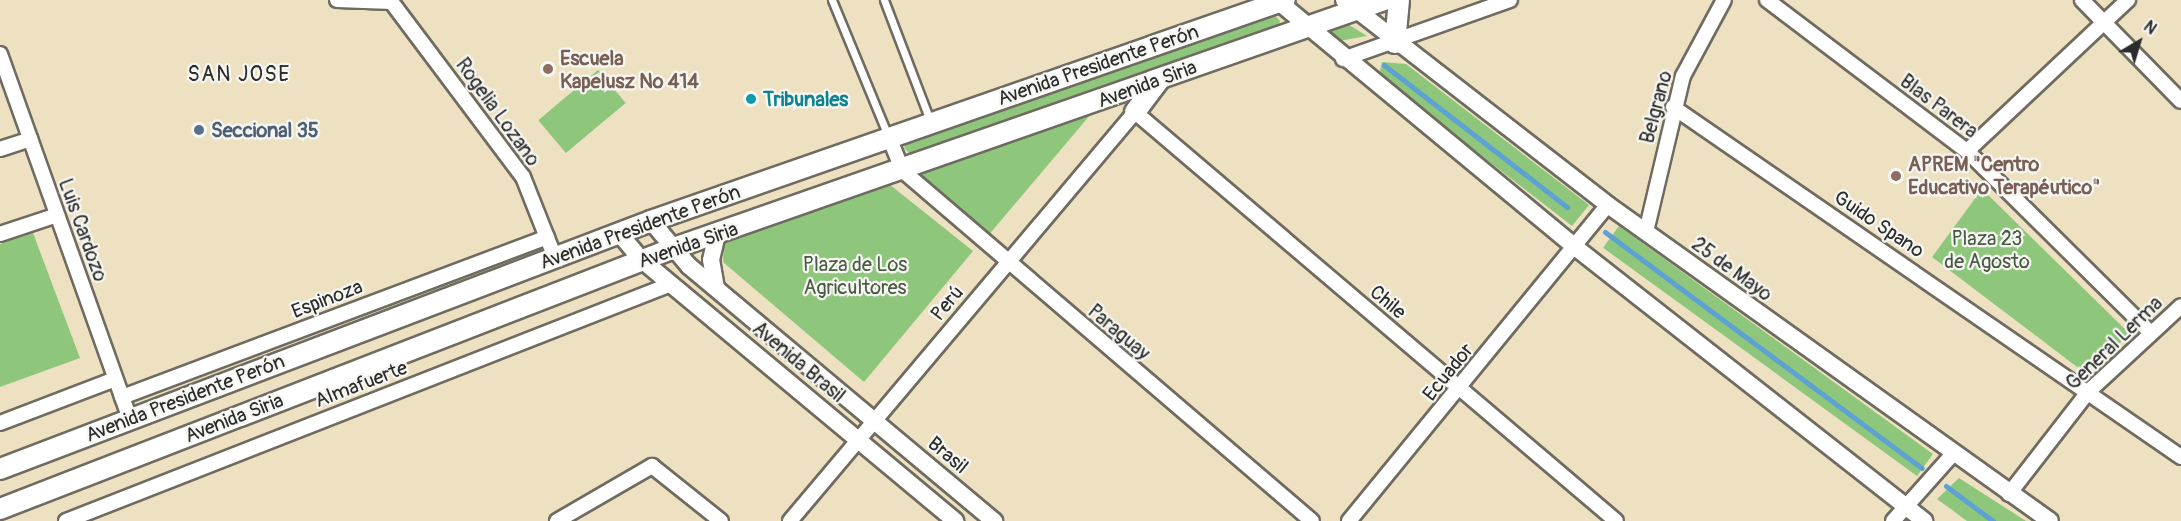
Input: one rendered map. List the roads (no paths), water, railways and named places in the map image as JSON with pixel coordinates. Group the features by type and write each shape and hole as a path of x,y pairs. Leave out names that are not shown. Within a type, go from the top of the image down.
{"main road":[{"name":"Avenida Siria","path":"0,509 674,248 903,171 1308,27 1349,5 1384,0"},
{"path":"1395,43 1400,0"},
{"name":"Avenida Presidente Perón","path":"0,469 651,221 1282,1"},
{"path":"1135,112 1159,80"}],"street":[{"path":"337,0 391,1"},
{"path":"1343,59 1395,43 1510,0"},
{"name":"Belgrano","path":"1646,232 1673,107 1697,43 1724,0"},
{"name":"Blas Parera","path":"1767,0 1967,151 2151,333"},
{"path":"2082,0 2181,101"},
{"path":"1967,151 2128,0"},
{"name":"Rogelia Lozano","path":"391,1 523,177 555,258"},
{"path":"1282,1 1343,59 1580,240 1925,521"},
{"name":"25 de Mayo","path":"1349,5 1603,211 1646,232 1952,455 2050,521"},
{"name":"Luis Cardozo","path":"0,54 130,419"},
{"name":"Guido Spano","path":"1673,107 2089,391 2181,457"},
{"name":"Perú","path":"790,521 1006,262 1135,112"},
{"name":"Chile","path":"1135,112 1616,521"},
{"path":"889,137 903,171"},
{"path":"0,149 30,140"},
{"name":"Paraguay","path":"903,171 1006,262 1312,521"},
{"name":"Ecuador","path":"1349,521 1603,211"},
{"path":"0,234 57,215"},
{"name":"Avenida Brasil","path":"651,221 674,248 716,288 874,421"},
{"name":"Avenida Brasil","path":"619,233 642,260 955,521"},
{"path":"716,288 711,260 717,235"},
{"name":"Espinoza","path":"122,397 547,237"},
{"name":"Almafuerte","path":"66,521 671,284"},
{"name":"General Lerma","path":"2009,494 2089,391 2181,306"},
{"path":"0,423 115,379"},
{"name":"Brasil","path":"874,421 994,521"},
{"path":"1893,521 1952,455"},
{"path":"557,521 652,466 721,521"}],"lane":[{"path":"832,0 889,137"},
{"path":"884,0 931,123"}],"waterway":[{"path":"1384,65 1567,207"},
{"path":"1605,232 1922,468"},
{"path":"1946,486 1993,521"}],"place":[{"name":"Escuela Kapelusz Nº 414","path":"548,69"},
{"name":"Tribunales","path":"751,99"},
{"name":"Seccional 35","path":"199,130"},
{"name":"APREM \"Centro Educativo Terapéutico\"","path":"1896,176"}],"district":[{"name":"SAN JOSE","path":"239,75"}],"park label":[{"name":"Plaza 23 de Agosto","path":"1987,250"},
{"name":"Plaza de Los Agricultores","path":"855,276"}]}
